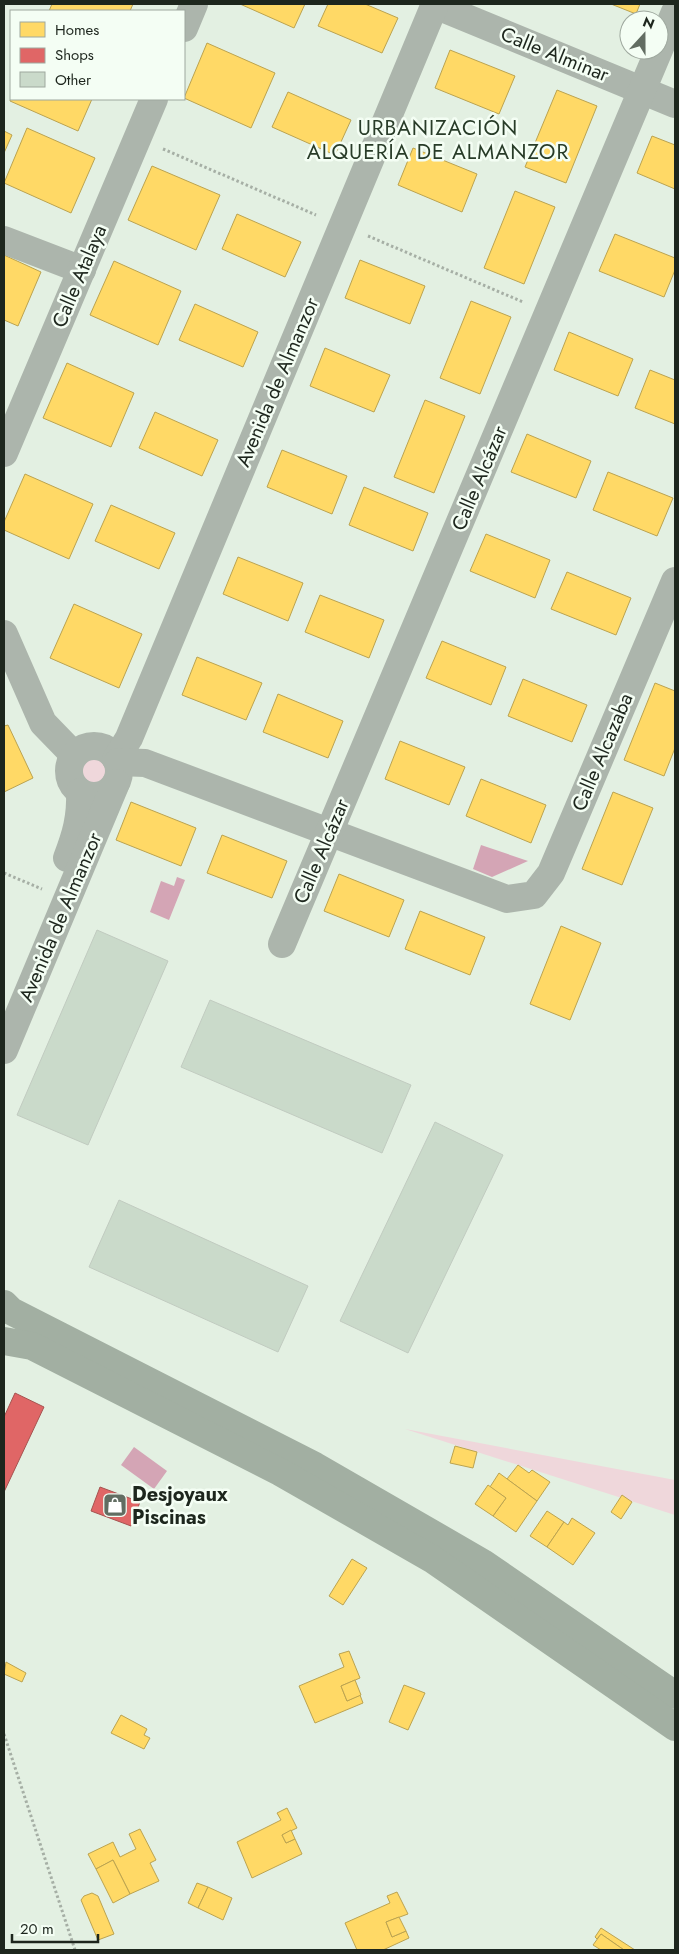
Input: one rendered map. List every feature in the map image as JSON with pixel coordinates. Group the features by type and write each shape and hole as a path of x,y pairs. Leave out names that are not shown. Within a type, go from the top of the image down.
{"main road":[{"path":"4,1304 11,1311 315,1466 483,1563 675,1695"},
{"path":"4,1342 32,1346 280,1472 432,1559 675,1727"}],"street":[{"path":"185,26 194,4"},
{"name":"Calle Alminar","path":"435,4 675,104"},
{"name":"Avenida de Almanzor","path":"4,1050 129,738 435,4"},
{"name":"Calle Alcázar","path":"282,944 675,12"},
{"name":"Calle Atalaya","path":"4,454 154,100"},
{"path":"4,240 82,270"},
{"name":"Calle Alcazaba","path":"328,832 507,899 534,895 551,874 675,581"},
{"path":"4,634 43,723 74,755"},
{"path":"96,746 111,752 117,768 111,790 96,796 80,792 74,787 68,771 74,755 80,749 96,746"},
{"path":"117,768 145,763 328,832"},
{"name":"Avenida de Almanzor","path":"4,1008 76,836 81,814 80,792"}],"path":[{"path":"4,873 52,894"},
{"path":"4,1734 75,1950"}],"shaded area":[{"path":"92,753 104,755 112,764 101,790 92,790 84,787 79,783 76,776 78,763"},
{"path":"481,845 528,861 492,877 473,869"},
{"path":"177,877 185,880 169,920 150,912 161,881 174,886"},
{"path":"405,1429 675,1480 675,1515"},
{"path":"134,1447 167,1471 154,1489 121,1465"}],"building: Homes":[{"path":"52,4 133,4 130,10 49,10"},
{"path":"240,4 305,4 294,28"},
{"path":"328,4 365,4 398,18 382,53 318,26"},
{"path":"611,4 640,4 638,10 626,10"},
{"path":"207,43 275,73 251,128 185,98"},
{"path":"450,50 515,76 499,114 435,88"},
{"path":"557,90 597,106 566,183 525,167"},
{"path":"288,92 351,120 335,155 272,127"},
{"path":"10,100 92,100 78,131"},
{"path":"27,128 95,158 71,213 4,183"},
{"path":"4,131 12,135 4,153"},
{"path":"652,136 675,145 675,189 637,173"},
{"path":"413,148 477,174 462,212 398,185"},
{"path":"152,166 220,195 196,250 128,220"},
{"path":"515,191 555,207 524,284 484,268"},
{"path":"237,214 301,242 285,277 222,249"},
{"path":"615,234 675,258 675,270 664,297 599,271"},
{"path":"4,255 41,272 18,326 4,320"},
{"path":"360,260 425,286 410,324 345,298"},
{"path":"114,261 181,291 158,345 90,315"},
{"path":"471,301 511,317 480,394 440,378"},
{"path":"195,304 258,332 243,367 179,340"},
{"path":"569,332 633,359 618,396 554,370"},
{"path":"325,348 390,375 374,412 310,386"},
{"path":"67,363 134,393 111,447 43,418"},
{"path":"650,370 675,380 675,424 635,408"},
{"path":"425,400 465,416 434,493 394,477"},
{"path":"155,412 218,440 202,476 139,448"},
{"path":"527,434 591,461 576,498 511,472"},
{"path":"282,450 347,476 332,514 267,487"},
{"path":"608,472 673,498 657,536 593,510"},
{"path":"25,474 93,504 69,559 4,530 4,522"},
{"path":"364,487 428,513 413,551 349,525"},
{"path":"111,505 175,533 159,569 95,541"},
{"path":"486,534 550,560 535,598 470,571"},
{"path":"238,557 303,583 288,621 223,594"},
{"path":"567,572 631,598 616,635 551,609"},
{"path":"320,595 384,620 369,658 305,632"},
{"path":"74,604 142,634 119,688 50,658"},
{"path":"442,641 506,667 491,705 426,678"},
{"path":"197,657 262,683 246,720 182,695"},
{"path":"523,679 587,705 572,742 508,716"},
{"path":"655,683 675,691 675,748 664,776 624,760"},
{"path":"278,694 343,721 328,758 263,732"},
{"path":"8,725 33,778 4,792 4,726"},
{"path":"400,741 465,767 449,805 385,779"},
{"path":"481,779 546,805 531,843 466,816"},
{"path":"613,792 653,808 622,885 582,869"},
{"path":"131,802 196,828 181,866 116,840"},
{"path":"222,835 287,861 272,898 207,873"},
{"path":"339,874 404,900 389,937 324,911"},
{"path":"420,911 485,937 470,975 405,949"},
{"path":"561,926 601,943 570,1020 530,1004"},
{"path":"455,1446 477,1452 473,1468 450,1463"},
{"path":"518,1465 529,1473 532,1470 550,1482 537,1501 507,1479"},
{"path":"499,1473 537,1501 516,1532 493,1516 506,1498 490,1487"},
{"path":"488,1485 506,1498 493,1516 475,1504"},
{"path":"622,1495 632,1502 621,1519 611,1512"},
{"path":"547,1511 564,1522 547,1547 530,1536"},
{"path":"572,1518 595,1533 573,1565 547,1547 564,1522 568,1525"},
{"path":"352,1559 367,1568 343,1605 329,1596"},
{"path":"349,1651 360,1678 341,1686 347,1701 360,1695 363,1703 315,1723 299,1686 344,1667 339,1654"},
{"path":"6,1662 26,1673 22,1682 4,1674"},
{"path":"355,1680 361,1695 347,1701 341,1686"},
{"path":"404,1685 425,1693 408,1730 389,1722"},
{"path":"121,1715 147,1729 144,1735 150,1738 144,1749 111,1733"},
{"path":"287,1808 297,1828 282,1835 286,1843 295,1839 302,1854 252,1878 237,1842 281,1820 277,1813"},
{"path":"140,1829 156,1860 150,1863 159,1881 130,1894 113,1860 96,1869 88,1854 113,1842 120,1857 136,1849 129,1834"},
{"path":"291,1830 295,1839 286,1843 282,1835"},
{"path":"113,1860 130,1894 113,1903 96,1869"},
{"path":"197,1883 208,1887 198,1908 188,1903"},
{"path":"208,1887 232,1898 223,1920 198,1908"},
{"path":"397,1892 408,1914 386,1922 392,1937 406,1931 409,1938 383,1950 357,1950 345,1923 390,1903 387,1896"},
{"path":"92,1893 98,1896 114,1934 98,1940 81,1900 84,1896"},
{"path":"399,1917 406,1931 392,1937 386,1922"},
{"path":"601,1928 635,1950 624,1950 601,1934 597,1939 595,1937"},
{"path":"601,1934 624,1950 601,1950 593,1945"}],"building: Shops":[{"path":"15,1393 44,1407 4,1492 4,1417"},
{"path":"100,1487 140,1502 131,1526 91,1511"}],"building: Other":[{"path":"97,930 168,961 88,1145 17,1115"},
{"path":"210,1000 411,1085 382,1153 181,1067"},
{"path":"435,1122 503,1155 408,1353 340,1321"},
{"path":"119,1200 308,1286 278,1352 89,1267"}],"place":[{"name":"Desjoyaux Piscinas","path":"115,1505"}],"district":[{"name":"URBANIZACIÓN ALQUERÍA DE ALMANZOR","path":"438,140"}]}
